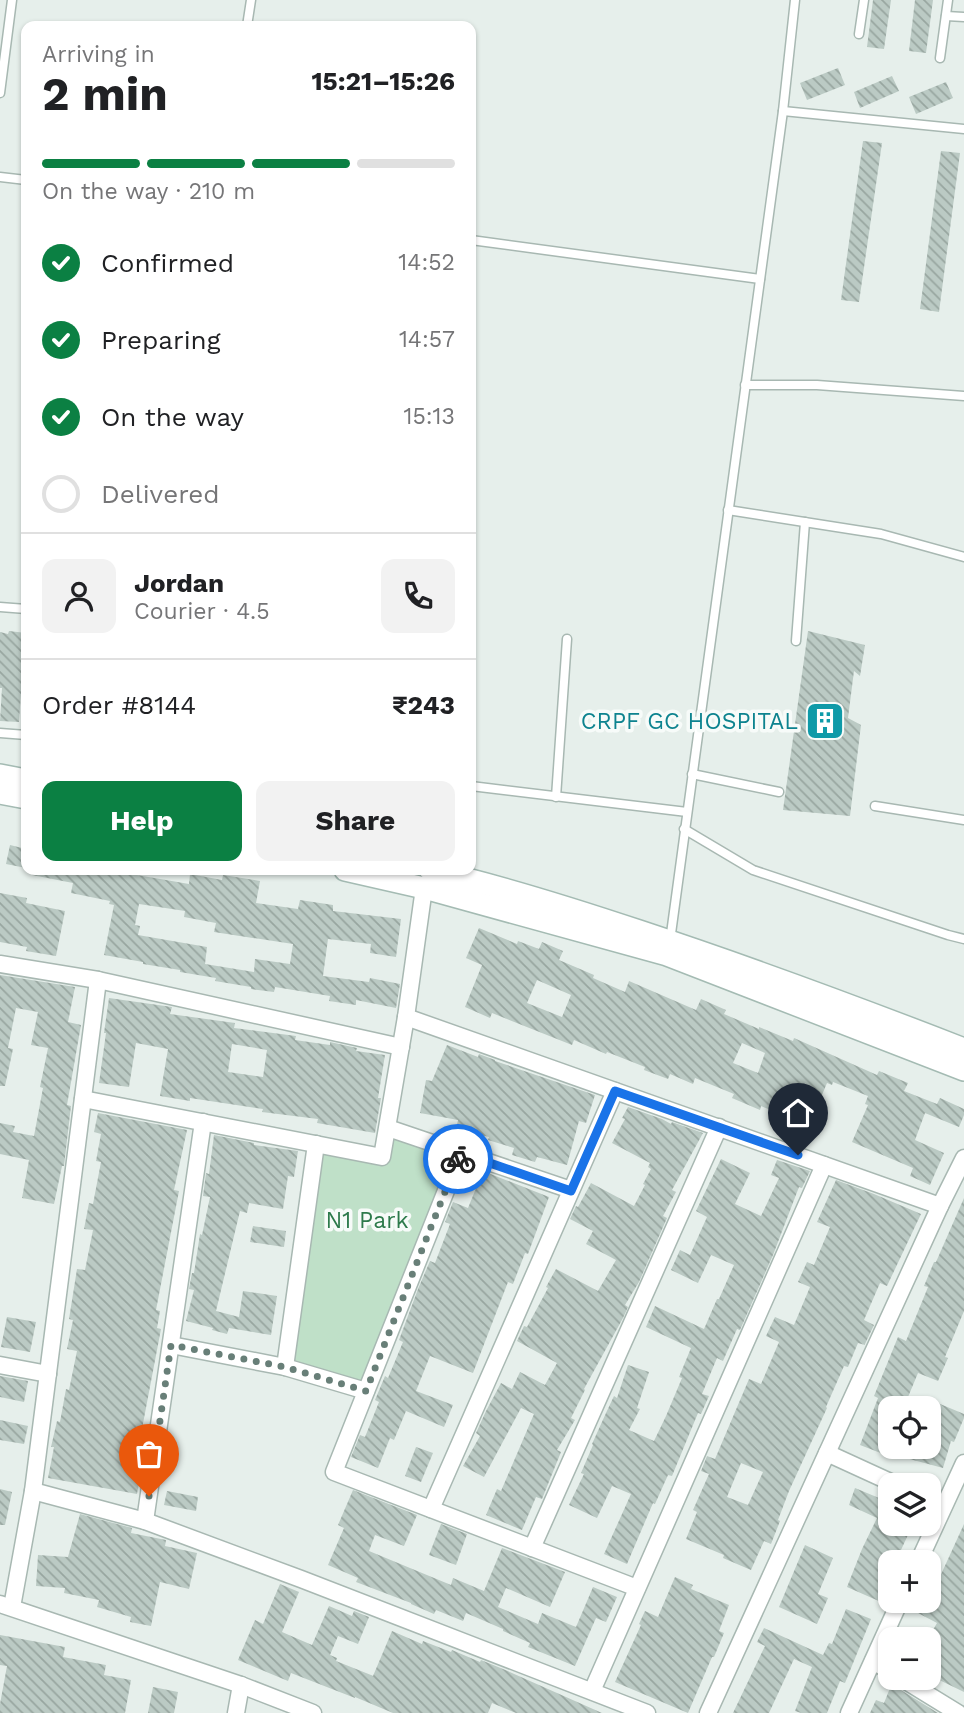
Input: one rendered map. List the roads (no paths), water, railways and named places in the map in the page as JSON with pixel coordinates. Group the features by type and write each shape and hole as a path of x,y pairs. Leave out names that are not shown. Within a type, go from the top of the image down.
{"street":[{"path":"0,775 21,779"},
{"path":"0,793 21,797"},
{"path":"391,875 543,899 670,941 849,1004 921,1042 964,1070"},
{"path":"83,1099 382,1157 427,879"},
{"path":"427,879 921,1042 964,1049"},
{"path":"0,964 98,980 401,1047"},
{"path":"98,980 33,1491 6,1605 241,1685 313,1713"},
{"path":"406,1017 940,1206"},
{"path":"431,1509 615,1091"},
{"path":"145,1521 203,1122"},
{"path":"388,1128 571,1191"},
{"path":"532,1548 719,1128"},
{"path":"285,1367 316,1144"},
{"path":"461,1153 334,1472 637,1588"},
{"path":"708,1713 964,1157"},
{"path":"592,1691 824,1164"},
{"path":"171,1345 285,1367 366,1391"},
{"path":"0,1365 48,1374"},
{"path":"827,1452 878,1476"},
{"path":"941,1497 964,1463"},
{"path":"33,1491 145,1521 647,1713"},
{"path":"849,1713 895,1613"},
{"path":"873,1661 878,1664"},
{"path":"236,1713 241,1685"},
{"path":"921,1690 958,1713"}],"lane":[{"path":"0,93 12,0"},
{"path":"248,21 251,0"},
{"path":"670,941 783,111 795,0"},
{"path":"859,34 864,0"},
{"path":"940,58 948,0"},
{"path":"946,16 964,17"},
{"path":"783,111 964,129"},
{"path":"0,177 21,179"},
{"path":"476,241 760,279"},
{"path":"745,385 817,385 964,396"},
{"path":"728,510 881,534 964,557"},
{"path":"796,641 805,522"},
{"path":"0,607 21,609"},
{"path":"556,797 567,639"},
{"path":"0,733 21,735"},
{"path":"692,774 779,792"},
{"path":"476,787 687,812"},
{"path":"875,806 964,820"},
{"path":"684,829 753,870 964,939"}],"place":[{"name":"CRPF GC HOSPITAL","path":"825,721"}],"park label":[{"name":"N1 Park","path":"367,1220"}]}
